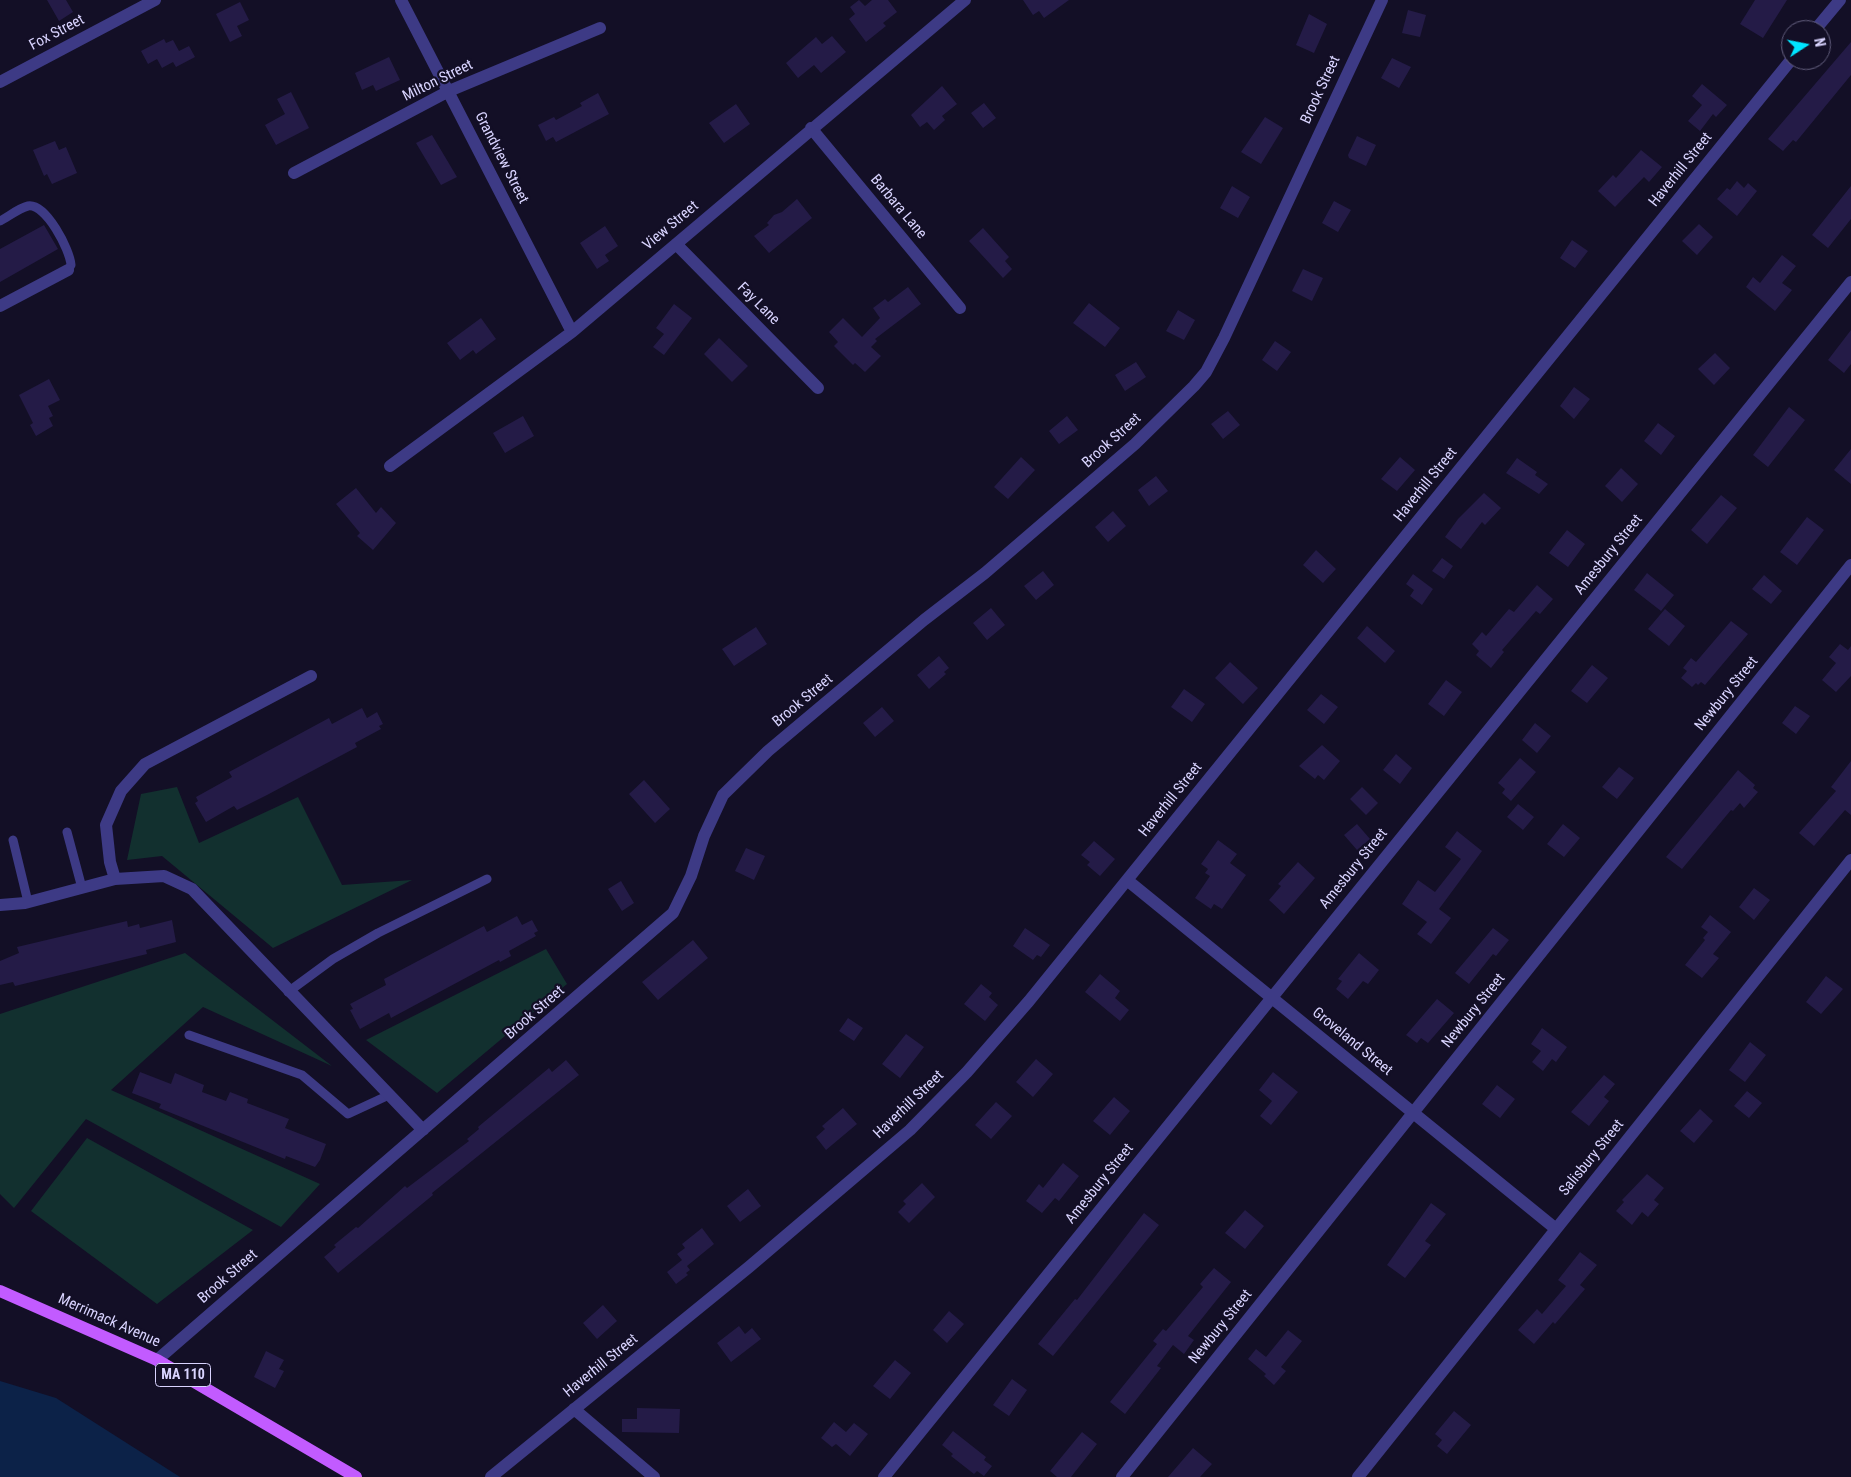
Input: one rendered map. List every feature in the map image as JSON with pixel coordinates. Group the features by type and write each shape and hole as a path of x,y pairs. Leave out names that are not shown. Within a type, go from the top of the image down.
{"main road":[{"name":"Merrimack Avenue","path":"0,1291 157,1360 356,1477"}],"street":[{"name":"Fox Street","path":"0,82 155,0"},
{"name":"Grandview Street","path":"401,0 572,332"},
{"name":"View Street","path":"390,466 572,332 811,128 966,0"},
{"name":"Brook Street","path":"157,1360 672,913 691,876 717,805 723,795 752,764 1036,529 1134,444 1194,386 1206,372 1224,338 1382,0"},
{"path":"1823,20 1840,0"},
{"name":"Milton Street","path":"294,173 449,91 600,28"},
{"name":"Haverhill Street","path":"491,1477 749,1267 910,1130 967,1072 1127,880 1783,70"},
{"name":"Barbara Lane","path":"811,128 960,308"},
{"name":"Fay Lane","path":"676,244 818,388"},
{"path":"0,306 68,270"},
{"name":"Amesbury Street","path":"884,1477 1851,282"},
{"name":"Newbury Street","path":"1122,1477 1851,565"},
{"path":"115,879 110,862 106,825 121,791 145,764 312,676"},
{"name":"Salisbury Street","path":"1358,1477 1851,860"},
{"path":"0,905 28,902 115,879 164,876 192,889 288,992 423,1130"},
{"name":"Groveland Street","path":"1127,880 1556,1229"},
{"path":"574,1409 654,1477"}],"lane":[{"path":"0,221 27,206 38,207 46,213 71,256 71,265 68,270"},
{"path":"67,832 82,888"},
{"path":"13,840 28,902"},
{"path":"288,992 333,959 378,933 486,879"},
{"path":"190,1035 302,1076 348,1114 389,1095"}],"green space":[{"path":"177,787 199,843 298,797 342,885 412,880 273,948 162,856 127,860 141,794"},
{"path":"546,949 567,984 437,1093 366,1040"},
{"path":"185,953 332,1066 203,1007 111,1090 320,1184 281,1227 86,1119 14,1208 0,1194 0,1014"},
{"path":"87,1138 253,1230 157,1304 31,1211"}],"water":[{"path":"0,1381 56,1398 180,1477 0,1477"}],"building":[{"path":"47,0 66,0 73,12 59,21"},
{"path":"859,0 865,6 872,0 888,0 897,12 883,23 886,26 866,42 849,19 855,14 850,7"},
{"path":"1023,0 1069,0 1044,18 1039,11 1033,15"},
{"path":"1755,0 1787,0 1763,38 1740,24"},
{"path":"240,2 249,20 237,26 242,36 230,42 216,14"},
{"path":"1408,10 1426,15 1420,37 1402,33"},
{"path":"1309,14 1327,24 1314,53 1296,45"},
{"path":"832,36 846,52 821,73 814,65 798,78 786,63 816,37 822,44"},
{"path":"164,39 166,43 173,40 179,51 189,46 195,57 176,67 173,62 162,68 157,59 148,64 141,51"},
{"path":"1851,42 1851,75 1796,142 1793,140 1783,151 1768,139 1827,70 1831,70 1831,65"},
{"path":"389,57 400,80 376,91 373,85 362,90 355,73"},
{"path":"1392,58 1411,67 1399,88 1381,78"},
{"path":"1702,84 1727,105 1716,117 1713,114 1700,131 1688,121 1702,105 1692,96"},
{"path":"942,86 957,104 942,116 945,120 934,130 927,122 920,127 911,115"},
{"path":"291,92 309,128 276,145 265,125 285,114 277,99"},
{"path":"598,93 609,114 556,142 553,137 546,141 538,125 554,117 556,120 582,106 580,103"},
{"path":"984,103 996,118 983,128 971,113"},
{"path":"736,104 750,124 724,143 709,123"},
{"path":"1265,117 1283,128 1261,164 1241,152"},
{"path":"432,135 457,177 441,185 416,143"},
{"path":"1357,136 1376,145 1366,166 1349,158 1348,155"},
{"path":"55,141 59,150 66,147 77,173 52,184 47,174 44,176 33,150"},
{"path":"1641,150 1662,167 1649,182 1644,177 1615,207 1598,191 1613,175 1616,178"},
{"path":"1737,181 1744,188 1748,183 1757,191 1737,216 1717,199 1727,188 1730,190"},
{"path":"1232,186 1250,197 1238,218 1220,208"},
{"path":"1851,186 1851,219 1828,248 1812,235"},
{"path":"797,199 812,218 769,253 754,236 769,225 767,223 774,215 782,212"},
{"path":"1334,201 1351,210 1338,232 1322,223"},
{"path":"1699,224 1713,237 1697,255 1682,241"},
{"path":"44,225 58,249 0,282 0,249"},
{"path":"605,226 618,246 605,255 609,261 597,269 580,243"},
{"path":"983,228 1009,257 1005,261 1012,269 1003,278 969,241"},
{"path":"1572,240 1588,251 1575,268 1560,258"},
{"path":"1782,255 1796,266 1782,283 1792,290 1775,311 1746,287 1753,277 1760,283"},
{"path":"1303,269 1323,278 1312,301 1292,291"},
{"path":"908,287 921,304 875,339 877,341 871,347 881,356 865,372 855,363 853,365 834,346 838,342 829,332 843,318 862,337 880,318 873,308 885,299 888,302"},
{"path":"1089,303 1120,328 1105,347 1073,323"},
{"path":"674,304 692,318 664,355 653,347 664,334 656,328"},
{"path":"1178,310 1195,320 1184,340 1166,331"},
{"path":"481,318 496,339 476,354 473,350 460,360 447,343"},
{"path":"1851,330 1851,364 1844,373 1828,360"},
{"path":"719,338 748,366 732,382 704,354"},
{"path":"1275,341 1291,352 1277,371 1262,360"},
{"path":"1715,353 1730,368 1714,385 1698,369"},
{"path":"1136,362 1146,377 1125,391 1115,375"},
{"path":"49,379 60,400 48,406 53,416 49,418 53,426 36,436 30,425 33,423 19,395"},
{"path":"1574,387 1590,399 1574,419 1560,406"},
{"path":"1789,407 1805,420 1768,467 1753,455"},
{"path":"1228,411 1240,425 1223,439 1211,424"},
{"path":"523,416 534,436 505,453 493,433"},
{"path":"1067,416 1078,430 1059,444 1049,431"},
{"path":"1658,423 1675,436 1661,455 1644,441"},
{"path":"1851,449 1851,484 1834,470"},
{"path":"1021,457 1035,470 1008,499 994,487"},
{"path":"1400,457 1415,470 1397,491 1381,479"},
{"path":"1517,458 1537,472 1535,475 1548,484 1539,494 1506,473"},
{"path":"1621,468 1638,484 1622,502 1605,486"},
{"path":"1156,476 1168,491 1149,506 1138,490"},
{"path":"356,488 376,513 381,507 396,523 373,550 357,536 360,533 336,504"},
{"path":"1484,493 1501,508 1485,525 1482,522 1461,549 1445,537 1458,519"},
{"path":"1721,495 1737,508 1707,544 1691,530"},
{"path":"1113,511 1126,526 1108,542 1095,527"},
{"path":"1807,517 1824,530 1797,565 1780,552"},
{"path":"1567,530 1585,544 1568,567 1549,553"},
{"path":"1316,550 1336,569 1323,583 1303,565"},
{"path":"1442,558 1453,566 1444,579 1432,571"},
{"path":"1043,571 1054,585 1036,600 1024,586"},
{"path":"1647,573 1674,595 1661,611 1634,590"},
{"path":"1413,574 1433,589 1422,605 1410,596 1414,590 1406,584"},
{"path":"1764,575 1782,591 1771,604 1752,589"},
{"path":"1537,585 1553,599 1540,614 1536,611 1502,650 1504,652 1491,668 1476,655 1479,651 1472,644 1482,632 1486,636 1509,609 1514,612"},
{"path":"991,608 1005,625 987,640 973,623"},
{"path":"1665,609 1685,626 1669,646 1648,629"},
{"path":"1731,621 1748,634 1705,685 1701,682 1698,685 1696,683 1692,687 1681,678 1687,671 1683,668 1691,658 1696,662"},
{"path":"1367,626 1395,651 1385,663 1357,638"},
{"path":"756,627 767,644 734,666 722,649"},
{"path":"1840,644 1848,650 1851,646 1851,676 1836,692 1822,680 1836,663 1829,657"},
{"path":"939,656 949,668 944,672 946,674 929,689 917,675"},
{"path":"1230,662 1258,688 1243,704 1215,678"},
{"path":"1592,665 1608,678 1587,703 1571,691"},
{"path":"1446,680 1462,692 1444,716 1428,704"},
{"path":"1184,689 1205,704 1192,722 1171,707"},
{"path":"1321,694 1338,707 1324,724 1307,710"},
{"path":"1795,706 1810,716 1796,734 1782,723"},
{"path":"882,707 894,721 875,737 863,723"},
{"path":"362,708 367,718 377,712 383,724 379,726 381,729 355,743 357,747 237,810 234,806 206,822 195,803 198,801 196,797 232,777 229,772 329,718 332,724"},
{"path":"1535,723 1551,736 1537,753 1522,740"},
{"path":"1322,745 1340,761 1324,780 1318,775 1315,779 1299,766"},
{"path":"1396,754 1412,768 1400,784 1383,770"},
{"path":"1520,758 1536,772 1511,801 1502,793 1505,789 1498,783"},
{"path":"1851,761 1851,815 1845,810 1814,846 1799,833 1836,791 1831,787"},
{"path":"1619,767 1634,778 1617,799 1602,787"},
{"path":"1738,770 1755,785 1753,788 1758,792 1744,808 1740,803 1733,811 1731,810 1682,869 1666,857"},
{"path":"644,780 670,809 655,823 629,794"},
{"path":"1362,787 1378,803 1366,815 1350,799"},
{"path":"1518,804 1534,817 1523,830 1507,817"},
{"path":"1357,824 1370,839 1357,850 1344,835"},
{"path":"1563,824 1580,838 1564,857 1547,844"},
{"path":"1457,831 1482,851 1439,909 1451,918 1431,944 1417,934 1427,922 1402,904 1418,880 1435,892 1461,859 1445,847"},
{"path":"1218,840 1237,854 1230,863 1246,875 1222,909 1214,904 1211,909 1195,898 1210,876 1205,873 1208,869 1201,864"},
{"path":"1094,841 1115,859 1100,876 1087,865 1090,862 1081,855"},
{"path":"746,848 765,856 754,880 735,871"},
{"path":"1298,862 1315,878 1284,914 1269,900 1281,886 1278,884"},
{"path":"621,881 634,903 622,911 608,889"},
{"path":"1754,888 1770,900 1754,920 1739,907"},
{"path":"1710,915 1731,932 1713,954 1719,958 1702,978 1685,965 1705,940 1703,938 1708,932 1701,927"},
{"path":"517,916 522,925 532,920 538,931 534,933 536,936 509,951 511,956 500,962 499,960 391,1018 389,1013 360,1029 350,1010 353,1009 350,1004 386,985 384,979 484,926 487,932"},
{"path":"172,920 176,942 146,950 147,954 15,986 13,982 0,985 0,961 19,953 17,947 127,921 128,927 139,924 140,928"},
{"path":"1025,928 1050,945 1041,957 1037,955 1033,960 1013,946"},
{"path":"1493,928 1509,940 1496,956 1493,954 1469,984 1455,973"},
{"path":"693,940 708,958 658,1000 642,982"},
{"path":"1359,953 1379,970 1368,984 1363,981 1348,999 1336,989 1342,981 1338,979"},
{"path":"1100,974 1120,991 1115,998 1129,1010 1120,1021 1085,992"},
{"path":"1826,976 1843,989 1821,1014 1806,1002"},
{"path":"981,984 992,993 989,997 998,1005 985,1021 964,1004"},
{"path":"1437,999 1454,1013 1428,1043 1421,1038 1417,1043 1406,1035"},
{"path":"848,1018 863,1028 854,1041 839,1031"},
{"path":"1542,1028 1567,1047 1556,1062 1552,1059 1543,1071 1532,1062 1541,1051 1531,1044"},
{"path":"906,1034 924,1047 900,1078 882,1064"},
{"path":"1750,1042 1766,1055 1745,1082 1729,1070"},
{"path":"1036,1059 1053,1074 1033,1097 1016,1082"},
{"path":"566,1060 579,1075 432,1193 433,1195 338,1273 324,1257 336,1247 334,1245 356,1227 358,1228 405,1186 407,1188 469,1141 467,1139 479,1129 478,1127 549,1068 552,1072"},
{"path":"140,1072 171,1084 175,1073 204,1085 202,1092 226,1101 230,1092 248,1099 247,1103 289,1119 285,1128 326,1144 320,1160 315,1167 286,1156 285,1159 159,1108 161,1104 132,1093"},
{"path":"1273,1072 1298,1092 1271,1125 1260,1116 1272,1101 1259,1090"},
{"path":"1604,1075 1615,1084 1604,1097 1609,1101 1589,1126 1571,1112"},
{"path":"1497,1085 1515,1099 1500,1118 1482,1104"},
{"path":"1747,1091 1762,1103 1749,1118 1734,1106"},
{"path":"1114,1097 1130,1111 1110,1135 1093,1121"},
{"path":"996,1102 1012,1116 991,1139 975,1125"},
{"path":"843,1108 857,1124 826,1150 816,1137 825,1129 822,1126"},
{"path":"1700,1109 1713,1121 1694,1143 1680,1131"},
{"path":"1063,1163 1079,1176 1059,1201 1055,1198 1042,1213 1026,1201 1039,1184 1043,1188"},
{"path":"1647,1174 1664,1188 1654,1200 1659,1204 1648,1217 1642,1212 1632,1225 1616,1211 1624,1202 1622,1200"},
{"path":"922,1183 935,1197 909,1223 898,1212 906,1204 903,1201"},
{"path":"748,1189 761,1206 740,1222 727,1206"},
{"path":"1431,1203 1446,1214 1425,1241 1431,1245 1405,1278 1387,1265"},
{"path":"1245,1210 1264,1226 1245,1249 1225,1233"},
{"path":"1144,1213 1159,1225 1053,1356 1038,1344 1075,1299 1077,1300"},
{"path":"702,1228 714,1244 687,1266 690,1270 686,1273 688,1275 676,1284 667,1272 682,1260 677,1254 685,1248 682,1244"},
{"path":"1580,1252 1597,1265 1580,1285 1585,1289 1555,1324 1553,1322 1534,1344 1518,1330 1537,1309 1542,1314 1566,1286 1558,1280"},
{"path":"1214,1268 1231,1282 1188,1336 1194,1340 1184,1354 1173,1345 1157,1366 1161,1368 1125,1414 1110,1402 1157,1344 1153,1341 1163,1329 1166,1331 1203,1287 1200,1284"},
{"path":"603,1305 617,1321 597,1339 583,1323"},
{"path":"949,1311 964,1324 947,1343 933,1330"},
{"path":"739,1326 745,1334 752,1328 761,1339 731,1362 717,1343"},
{"path":"1288,1330 1302,1341 1281,1367 1286,1371 1274,1385 1264,1376 1266,1374 1248,1359 1256,1349 1266,1357"},
{"path":"266,1351 284,1360 279,1369 284,1371 275,1388 254,1377"},
{"path":"895,1360 911,1373 890,1399 873,1386"},
{"path":"1012,1379 1027,1390 1009,1416 993,1405"},
{"path":"637,1408 680,1409 679,1433 622,1432 622,1419 637,1419"},
{"path":"1454,1411 1471,1425 1447,1454 1437,1446 1442,1440 1435,1434"},
{"path":"834,1422 846,1432 854,1423 868,1434 850,1456 836,1444 832,1447 821,1438"},
{"path":"953,1431 986,1457 984,1460 992,1466 984,1476 977,1471 974,1474 951,1456 953,1454 942,1445"},
{"path":"1082,1432 1097,1444 1071,1477 1057,1477 1050,1471"},
{"path":"1193,1448 1212,1464 1200,1477 1168,1477"}]}
